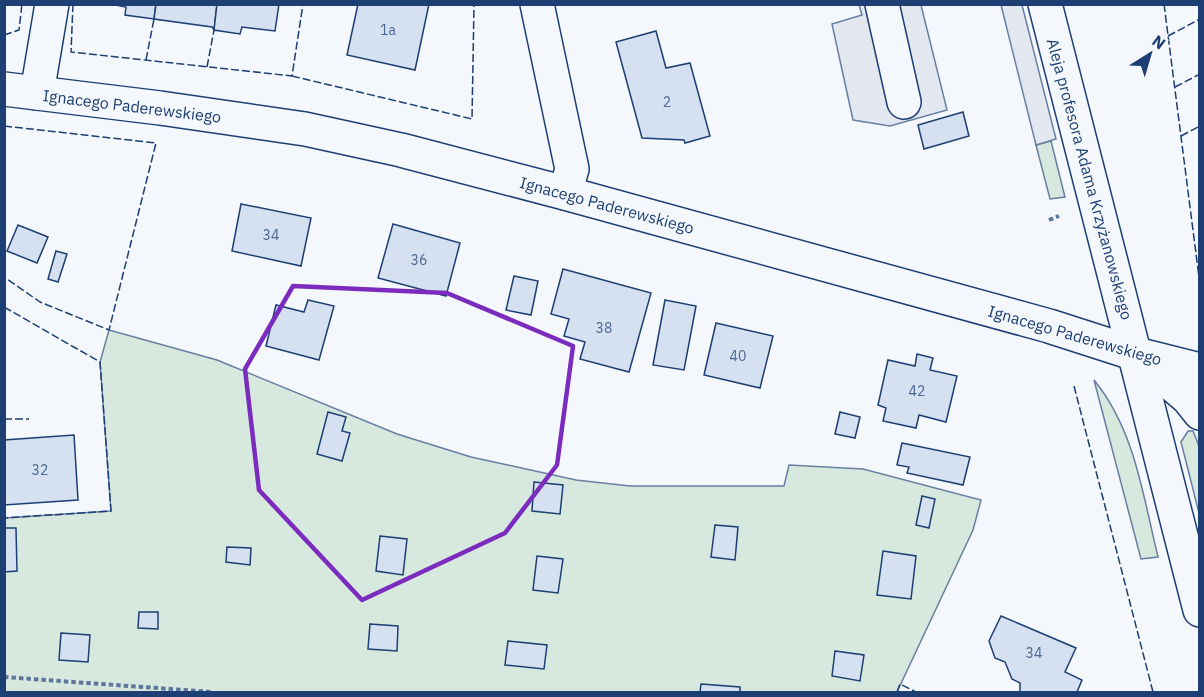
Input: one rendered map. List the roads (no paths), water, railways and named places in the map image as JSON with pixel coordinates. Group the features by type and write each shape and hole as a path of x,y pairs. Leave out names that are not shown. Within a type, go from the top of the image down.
{"street":[{"path":"37,93 52,4"},
{"path":"537,4 572,169 565,193"},
{"path":"882,4 904,102"},
{"name":"Aleja profesora Adama Krzyżanowskiego","path":"1045,4 1200,610"},
{"name":"Ignacego Paderewskiego","path":"4,89 305,129 454,163 1049,326 1136,354 1200,370"},
{"path":"1136,354 1188,398 1200,412"}]}
